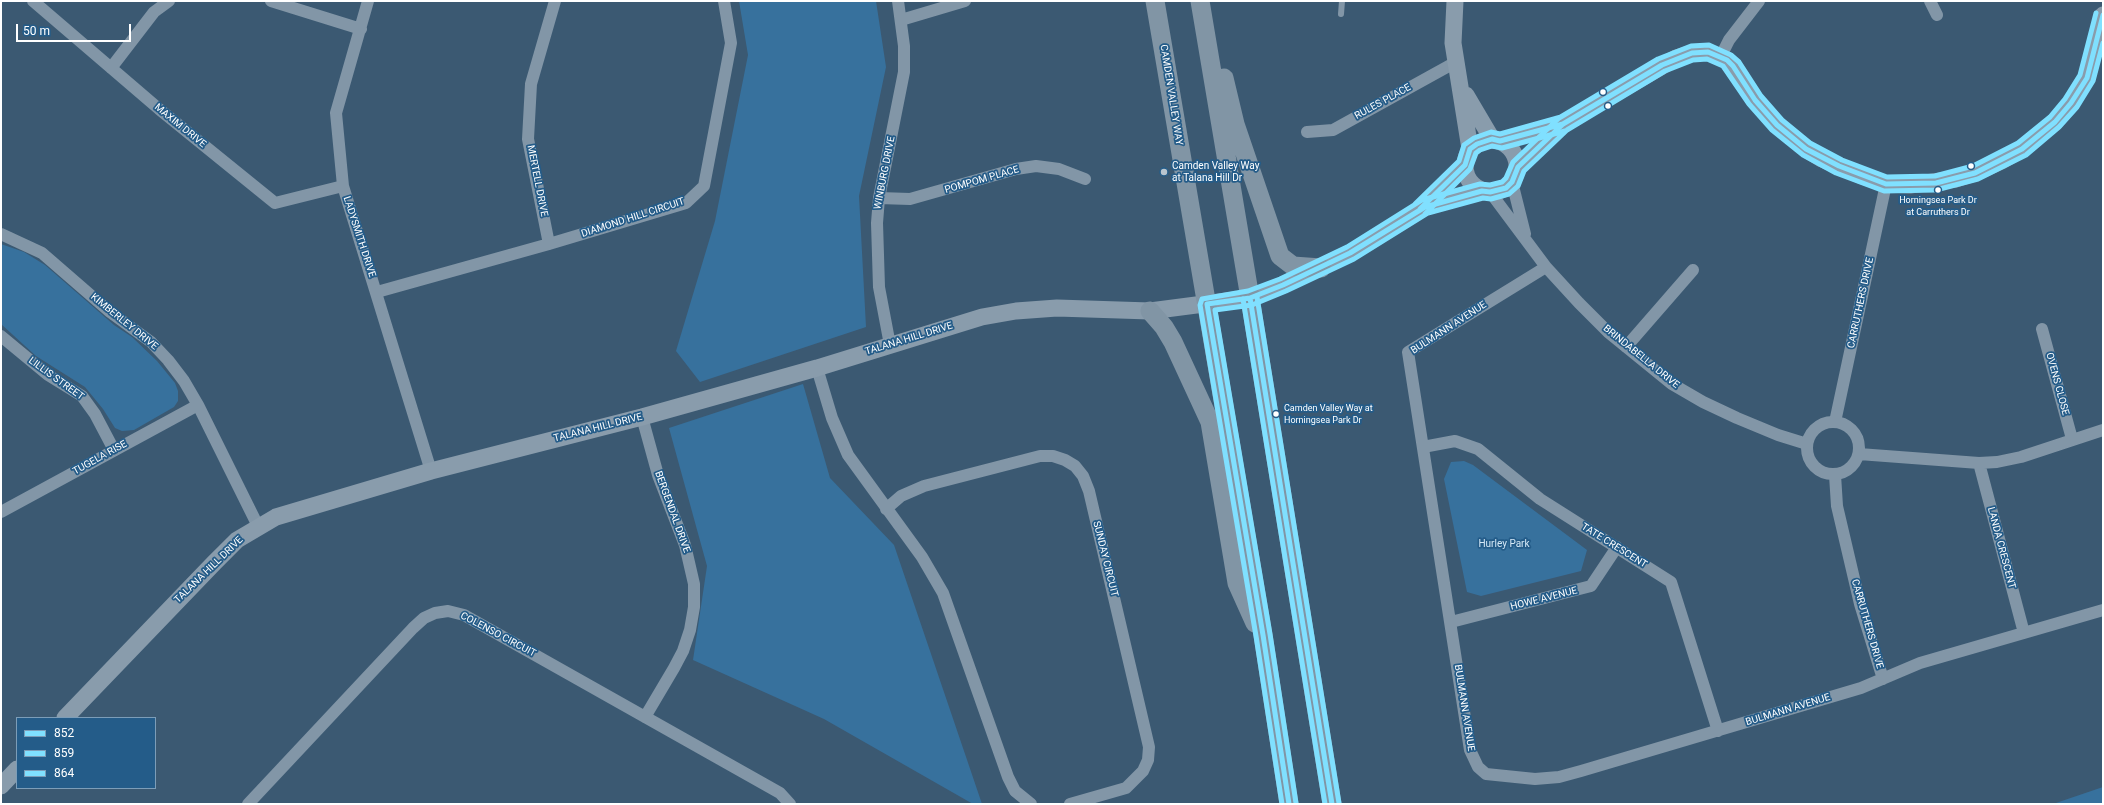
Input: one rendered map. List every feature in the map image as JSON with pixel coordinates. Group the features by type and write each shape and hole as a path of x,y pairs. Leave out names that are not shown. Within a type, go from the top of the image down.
{"main road":[{"name":"CAMDEN VALLEY WAY","path":"1155,1 1263,636 1289,804"},
{"path":"1200,1 1332,804"},
{"path":"1206,1 1235,124 1280,256 1293,266 1321,268"},
{"path":"1150,311 1173,342 1210,422 1237,583 1252,619 1263,636"}],"street":[{"name":"MAXIM DRIVE","path":"33,1 111,68 275,203 343,186"},
{"path":"111,68 154,12 169,1"},
{"path":"271,1 361,29"},
{"name":"LADYSMITH DRIVE","path":"368,1 336,114 343,186 377,292 431,471"},
{"name":"MERTELL DRIVE","path":"549,244 528,139 531,84 555,1"},
{"name":"DIAMOND HILL CIRCUIT","path":"377,292 549,244 686,203 704,186 731,43 724,1"},
{"name":"WINBURG DRIVE","path":"890,345 879,287 876,223 879,198 904,72 904,46 898,1"},
{"path":"901,20 965,1"},
{"path":"1455,1 1453,44 1462,88 1469,181 1486,192"},
{"path":"1721,56 1729,40 1759,1"},
{"path":"1930,1 1937,15"},
{"path":"1425,207 1486,192 1498,192 1563,124 1676,58 1700,52 1708,52 1721,56 1733,66 1755,100 1768,115 1795,140 1822,159 1862,176 1886,184 1910,185 1956,179 1975,173 2022,149 2055,122 2080,91 2091,65 2103,16"},
{"name":"RULES PLACE","path":"1308,132 1333,130 1456,62"},
{"path":"1462,88 1496,140 1513,151 1515,175"},
{"path":"1425,207 1468,157 1476,144 1563,124"},
{"name":"POMPOM PLACE","path":"879,198 910,199 1016,169 1036,166 1058,169 1085,179"},
{"name":"BRINDABELLA DRIVE","path":"1515,175 1526,239"},
{"name":"CARRUTHERS DRIVE","path":"1835,422 1886,184"},
{"name":"BRINDABELLA DRIVE","path":"1486,192 1526,239 1546,267 1578,303 1626,347 1672,384 1703,402 1778,435 1807,444"},
{"name":"TALANA HILL DRIVE","path":"66,717 238,540 258,526 294,510 431,471 642,417 817,368 976,319 1016,311 1057,308 1150,311 1250,298 1321,268 1350,253 1425,207"},
{"name":"KIMBERLEY DRIVE","path":"1,234 42,253 110,312 151,342 184,380 258,526"},
{"name":"BULMANN AVENUE","path":"1546,267 1408,352 1470,750 1478,767 1486,774 1535,779 1559,777 1861,688 1920,663 2103,610"},
{"path":"1626,347 1693,270"},
{"name":"OVENS CLOSE","path":"2042,328 2072,439"},
{"name":"LILLIS STREET","path":"1,336 48,375 82,396 95,414 114,450"},
{"path":"817,368 832,418 848,455 922,557 940,588 1008,777 1015,790 1031,804"},
{"name":"TUGELA RISE","path":"1,512 198,405"},
{"name":"BERGENDAL DRIVE","path":"642,417 658,475 685,544 694,584 694,607 690,630 683,650 645,717"},
{"path":"1835,422 1844,424 1853,430 1858,440 1859,454 1852,467 1845,473 1827,475 1815,468 1809,460 1807,444 1809,437 1816,428 1825,423 1835,422"},
{"path":"1859,454 1997,462 2022,457 2072,439 2103,430"},
{"name":"TATE CRESCENT","path":"1423,447 1455,441 1478,450 1540,499 1671,582 1718,731"},
{"name":"SUNDAY CIRCUIT","path":"886,509 901,496 924,486 1040,456 1053,456 1064,460 1076,466 1083,476 1090,498 1149,747 1148,760 1143,771 1126,788 1070,804"},
{"name":"LANDA CRESCENT","path":"1979,462 2024,633"},
{"name":"CARRUTHERS DRIVE","path":"1835,475 1837,506 1860,604 1883,679"},
{"name":"HOWE AVENUE","path":"1451,622 1591,586 1617,547"},
{"name":"COLENSO CIRCUIT","path":"248,804 413,628 424,618 435,613 448,611 464,615 780,793 790,804"},
{"path":"1,786 16,770"}],"lane":[{"path":"1341,14 1342,1"}],"green space":[{"path":"739,1 876,1 886,67 859,196 866,327 700,382 676,351 715,221 748,55"},
{"path":"1,244 24,252 45,265 114,325 132,337 157,361 175,383 178,391 178,401 174,407 134,430 122,431 115,428 103,409 85,387 36,356 1,324"},
{"path":"803,384 830,478 894,545 982,804 973,804 824,719 693,660 707,566 669,428"},
{"name":"Hurley Park","path":"1464,461 1473,465 1587,550 1581,571 1481,596 1467,592 1444,479 1451,462"},
{"path":"2103,787 2103,804 2053,804"}],"transit line":[{"name":"864","path":"1282,804 1256,636 1200,305 1202,299 1248,291 1280,279 1347,247 1422,200 1480,184 1490,185 1502,182 1506,178 1513,162 1559,118 1658,59 1691,46 1709,45 1731,55 1739,62 1761,96 1782,120 1810,143 1842,160 1887,177 1935,176 1973,166 2018,143 2050,117 2065,99 2080,75 2096,13"},
{"name":"852","path":"1289,804 1263,635 1207,304 1250,298 1283,285 1350,253 1425,207 1482,191 1490,192 1506,188 1512,182 1518,167 1563,124 1662,65 1692,53 1708,52 1727,60 1733,66 1755,100 1777,125 1806,149 1839,166 1886,184 1936,183 1975,173 2022,149 2055,122 2071,103 2087,78 2103,15"},
{"name":"859","path":"1296,803 1270,634 1215,310 1252,305 1286,291 1354,259 1428,213 1483,198 1491,199 1509,194 1518,186 1524,171 1567,130 1665,71 1693,60 1707,59 1723,66 1749,104 1772,130 1803,155 1836,173 1884,191 1936,190 1978,179 2026,155 2059,127 2077,107 2093,81 2103,43"},
{"name":"864","path":"1415,204 1459,161 1464,145 1474,138 1491,132 1500,134 1561,117"},
{"name":"852","path":"1420,209 1465,165 1470,149 1477,144 1492,139 1500,141 1563,124"},
{"name":"859","path":"1425,214 1470,169 1476,153 1480,150 1492,146 1502,148 1565,131"},
{"name":"864","path":"1257,297 1339,803"},
{"name":"852","path":"1250,298 1332,804"},
{"name":"859","path":"1243,299 1325,804"}],"place":[{"name":"Camden Valley Way at Talana Hill Dr","path":"1164,172"},
{"name":"Horningsea Park Dr at Carruthers Dr","path":"1938,190"},
{"name":"Camden Valley Way at Horningsea Park Dr","path":"1276,414"}]}
